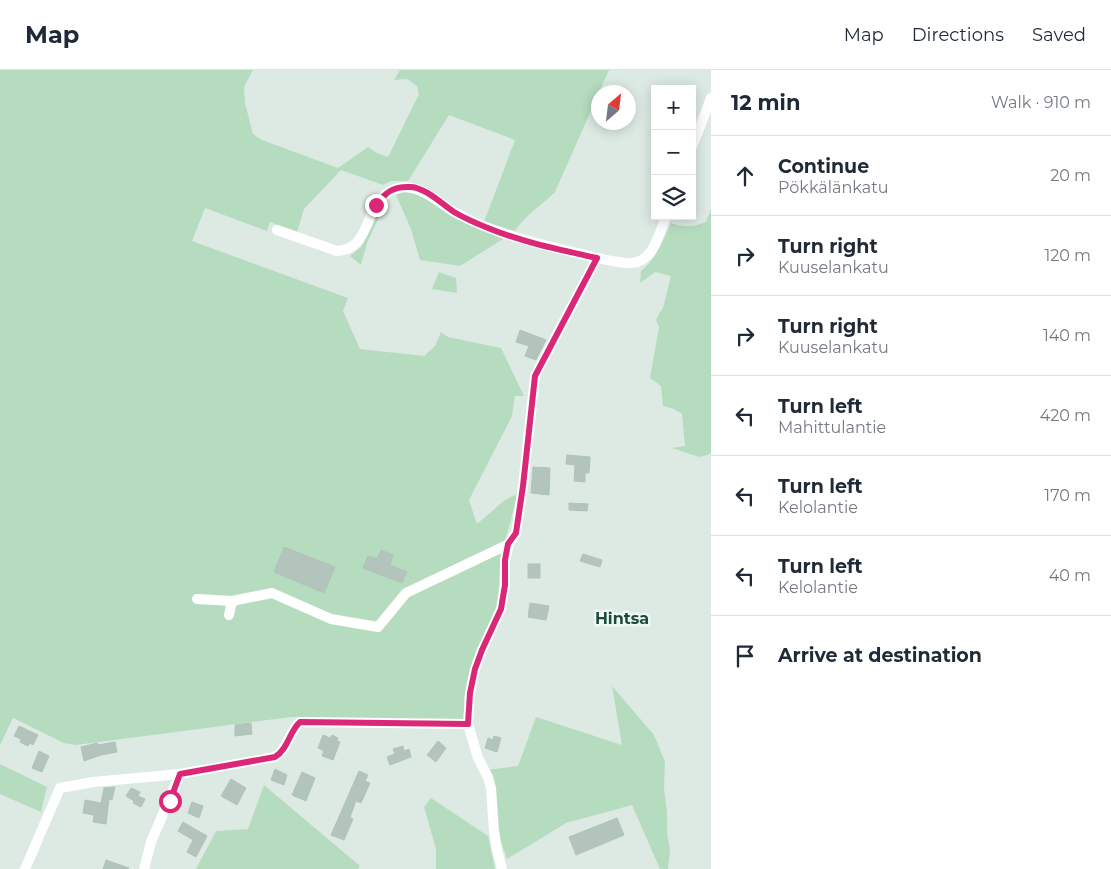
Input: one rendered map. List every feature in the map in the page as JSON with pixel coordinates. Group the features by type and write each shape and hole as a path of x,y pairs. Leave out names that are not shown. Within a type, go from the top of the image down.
{"street":[{"path":"696,137 711,98"},
{"path":"277,230 337,251 346,251 359,240 376,205 385,193 398,188 413,187 456,213 492,230 515,238 630,264 643,260 651,252 664,220"},
{"path":"502,869 494,831 491,788 488,777 478,758 468,724 470,693 475,669 482,650 501,609 505,585 505,560 508,544 516,533 523,486 535,376 597,258"},
{"path":"197,600 232,602 272,593 331,619 378,627 406,593 508,544"},
{"path":"229,615 232,602"},
{"path":"25,869 60,788 93,782 180,774 275,757 284,749 294,727 300,722 468,724"},
{"path":"144,869 151,842 180,774"}],"green space":[{"path":"0,70 253,70 244,87 245,103 253,134 262,140 338,168 368,147 388,157 419,94 417,86 407,79 394,80 400,70 609,70 602,85 591,85 591,111 555,192 529,215 515,231 484,222 515,140 449,115 408,181 391,181 383,185 341,170 304,209 297,232 270,222 267,231 205,208 192,241 348,298 343,311 360,349 424,356 435,346 441,332 448,337 501,348 524,396 515,396 512,416 469,500 477,524 505,500 517,494 501,552 495,615 470,671 464,698 466,721 291,717 76,745 64,743 13,718 0,745"},
{"path":"407,191 417,192 459,219 503,239 460,266 420,260 411,229 396,195"},
{"path":"387,200 367,243 361,265 350,256 361,247 377,213"},
{"path":"711,209 711,454 699,457 672,448 685,446 682,414 674,409 663,406 661,386 650,378 659,327 656,320 663,308 671,276 655,272 640,283 641,271 655,255 671,223 684,226 701,224 706,222"},
{"path":"439,272 456,278 457,293 432,289"},
{"path":"612,686 654,735 665,762 664,789 670,850 668,869 660,869 632,805 566,823 507,859 499,836 486,770 518,766 536,717 622,745"},
{"path":"0,764 47,787 41,812 0,794"},
{"path":"264,785 360,866 358,869 196,869 216,831 248,829"},
{"path":"431,798 488,836 495,869 436,869 436,849 424,807"}],"building":[{"path":"520,330 546,340 536,360 525,356 529,346 516,342"},
{"path":"567,455 590,457 589,473 585,473 585,482 574,481 575,465 566,464"},
{"path":"533,467 550,468 549,495 531,493"},
{"path":"569,503 588,504 587,511 569,510"},
{"path":"284,547 335,567 324,593 274,572"},
{"path":"381,550 393,555 390,565 407,572 402,583 363,568 368,556 377,559"},
{"path":"583,554 602,560 600,567 580,561"},
{"path":"528,564 540,564 540,578 528,578"},
{"path":"530,603 549,606 546,620 528,617"},
{"path":"251,723 252,734 235,736 235,725"},
{"path":"19,726 38,735 33,745 30,743 28,746 20,742 21,739 14,736"},
{"path":"323,735 330,738 332,735 338,738 337,741 340,742 333,760 322,756 324,751 318,748"},
{"path":"494,736 501,738 497,752 485,748 488,738 493,740"},
{"path":"438,741 446,748 436,762 427,755"},
{"path":"115,742 117,752 84,761 81,747 97,743 98,745"},
{"path":"403,746 404,751 409,749 411,757 390,765 387,757 395,754 393,749"},
{"path":"39,751 49,756 42,772 32,768"},
{"path":"275,769 287,775 284,785 271,780"},
{"path":"359,771 368,775 365,781 370,783 361,803 356,801 350,817 353,819 344,840 331,835"},
{"path":"302,772 315,778 306,801 292,795"},
{"path":"231,779 246,788 237,805 221,796"},
{"path":"115,787 112,800 109,799 106,824 93,822 94,815 83,813 85,800 101,803 104,788"},
{"path":"131,788 140,792 138,796 145,799 141,807 133,803 134,801 126,796"},
{"path":"192,802 203,806 199,818 188,813"},
{"path":"617,818 624,835 576,855 569,837"},
{"path":"183,822 207,836 196,857 187,852 193,840 178,831"},
{"path":"106,860 129,868 103,869"}],"district":[{"name":"Hintsa","path":"622,618"}],"route":[{"path":"170,801 180,774 275,757 284,749 294,727 300,722 468,724 470,693 475,669 501,609 508,544 516,533 535,376 597,258 515,238 492,230 456,213 413,187 398,188 385,193 376,205"}]}
